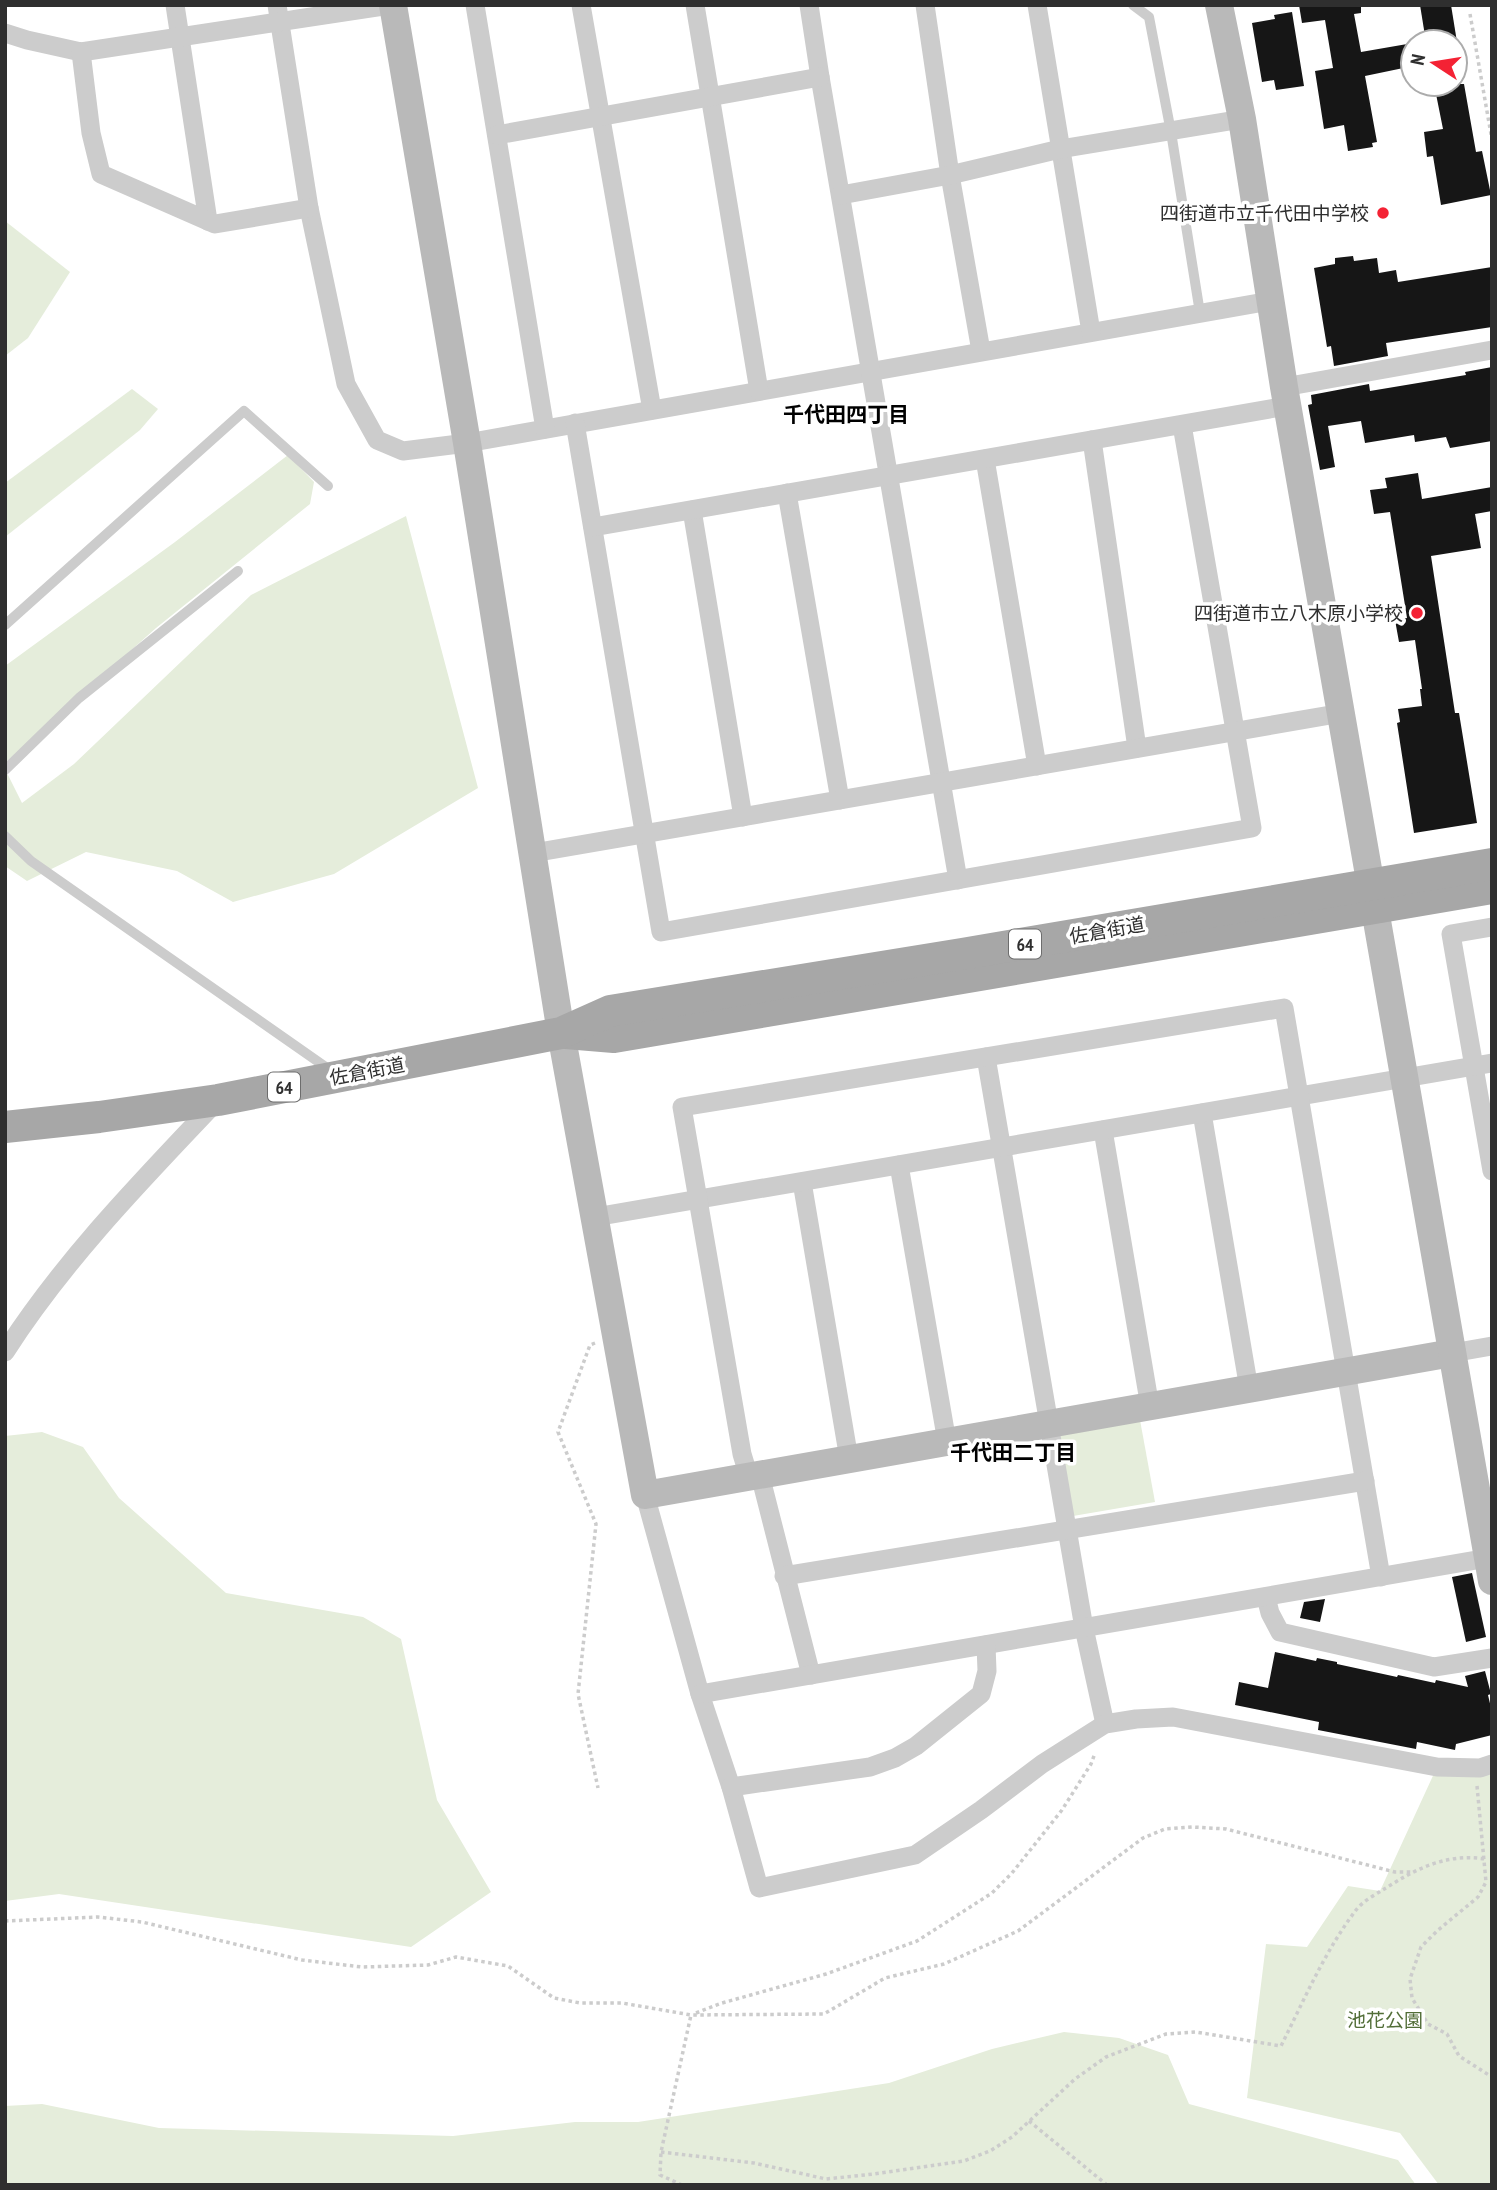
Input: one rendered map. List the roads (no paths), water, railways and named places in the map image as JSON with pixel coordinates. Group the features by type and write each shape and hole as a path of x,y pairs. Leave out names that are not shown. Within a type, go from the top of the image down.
{"main road":[{"name":"佐倉街道","path":"5,1127 218,1100 561,1033 614,1037 1373,896 1492,864"},
{"name":"佐倉街道","path":"1373,896 1492,888"}],"street":[{"path":"175,5 208,221"},
{"path":"5,33 81,52 181,36 279,13 391,5 467,443 561,1033 645,1495 700,1694 731,1787 759,1888 915,1854 981,1810 1042,1763 1105,1724 1173,1717 1437,1767 1483,1766"},
{"path":"475,5 545,429"},
{"path":"581,5 652,410"},
{"path":"695,5 759,391"},
{"path":"809,5 958,880"},
{"path":"925,5 950,175 981,351"},
{"path":"1037,5 1091,332"},
{"path":"700,1694 1381,1577 1490,1569 1286,397 1242,119 1219,5"},
{"path":"279,13 309,208 346,384 377,440 403,451 467,443 1270,300"},
{"path":"81,52 92,133 101,174 215,224 309,208"},
{"path":"497,135 820,77"},
{"path":"841,195 950,175 1060,149 1242,119"},
{"path":"593,527 1182,425 1286,397 1492,350"},
{"path":"575,423 661,932 1252,828 1182,425"},
{"path":"1092,440 1137,748"},
{"path":"985,459 1037,766"},
{"path":"787,493 840,800"},
{"path":"692,510 743,817"},
{"path":"533,853 1342,713"},
{"path":"1492,927 1451,934 1483,1065 1492,1171"},
{"path":"811,1675 785,1576 754,1476 742,1454 682,1107 1284,1008 1381,1577"},
{"path":"986,1057 1084,1628 1105,1724"},
{"path":"595,1217 1483,1065"},
{"path":"5,1352 52,1286 120,1205 218,1100"},
{"path":"1202,1113 1249,1389"},
{"path":"1103,1130 1150,1406"},
{"path":"900,1165 947,1442"},
{"path":"802,1182 849,1459"},
{"path":"645,1495 1492,1346"},
{"path":"785,1576 1364,1481"},
{"path":"1266,1597 1270,1613 1280,1632 1434,1667 1492,1658"},
{"path":"731,1787 870,1767 895,1758 916,1746 981,1695 987,1671 986,1645"}],"lane":[{"path":"1133,5 1149,17 1171,132 1200,313"},
{"path":"5,625 244,411 328,486"},
{"path":"5,770 79,698 238,571"},
{"path":"5,836 31,861 339,1076"}],"place":[{"name":"四街道市立千代田中学校","path":"1383,213"},
{"name":"四街道市立八木原小学校","path":"1417,613"}],"district":[{"name":"千代田四丁目","path":"846,414"},
{"name":"千代田二丁目","path":"1013,1452"}],"park label":[{"name":"池花公園","path":"1385,2020"}]}
